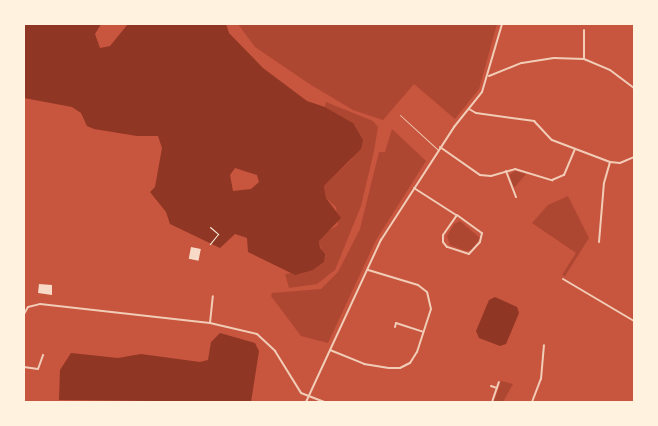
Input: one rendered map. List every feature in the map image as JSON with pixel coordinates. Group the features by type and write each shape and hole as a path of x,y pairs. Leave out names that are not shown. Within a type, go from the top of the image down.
{"street":[{"path":"306,402 381,240 439,149 469,109 489,76 502,24"},
{"path":"584,30 584,59"},
{"path":"489,76 522,63 554,58 584,59 610,70 634,88"},
{"path":"469,109 476,113 534,121 552,140 610,162 620,163 634,157"},
{"path":"439,149 480,175 491,176 515,168 552,180 564,175 575,149"},
{"path":"599,242 604,183 610,162"},
{"path":"506,171 516,197"},
{"path":"414,188 456,215 482,233 482,240 469,254 447,247 443,242 444,235 456,215"},
{"path":"330,350 364,364 400,368 410,363 417,352 431,309 427,292 418,285 368,270"},
{"path":"563,279 634,321"},
{"path":"210,323 213,296"},
{"path":"24,314 28,307 46,304 210,323 263,337 301,393 324,402"},
{"path":"395,327 395,323 423,332"},
{"path":"532,402 541,378 544,345"},
{"path":"24,367 38,370 43,355"},
{"path":"492,402 499,382"},
{"path":"491,386 497,388"}],"lane":[{"path":"400,115 439,149"}],"path":[{"path":"210,227 218,234 210,244"}],"shaded area":[{"path":"24,24 101,24 95,34 100,48 110,46 128,24 226,24 229,33 263,68 307,101 325,107 353,123 363,140 361,149 324,186 326,198 341,218 319,241 320,248 325,254 324,262 313,270 295,275 248,252 247,238 235,234 220,248 170,224 166,212 150,192 155,187 162,148 158,136 137,136 94,129 87,126 81,113 72,107 24,98","holes":["235,168 257,175 259,182 251,189 233,191 230,175"]},
{"path":"238,24 497,24 479,89 455,119 414,84 383,120 353,110 308,83 255,47"},
{"path":"326,102 373,121 378,127 374,151 361,206 335,270 317,284 289,288 285,274 313,270 324,262 319,241 322,235 338,225 336,207 326,198 324,186 353,158 353,123 325,107"},
{"path":"392,129 426,161 376,240 328,343 301,336 271,296 272,293 321,289 338,272 360,229 379,152 385,152"},
{"path":"515,171 526,174 514,188 509,175"},
{"path":"568,196 589,238 565,276 562,275 576,253 532,223 548,205"},
{"path":"460,221 480,238 472,250 466,251 450,245 447,236 454,224"},
{"path":"495,297 517,307 519,313 506,344 500,346 479,338 476,331 489,300"},
{"path":"220,333 255,343 259,351 251,402 59,400 60,370 71,353 118,358 141,354 200,362 208,360 211,342"},
{"path":"501,381 513,384 503,402 494,402"}],"building":[{"path":"191,247 201,249 199,261 189,259"},
{"path":"39,284 52,285 52,295 38,293"}]}
